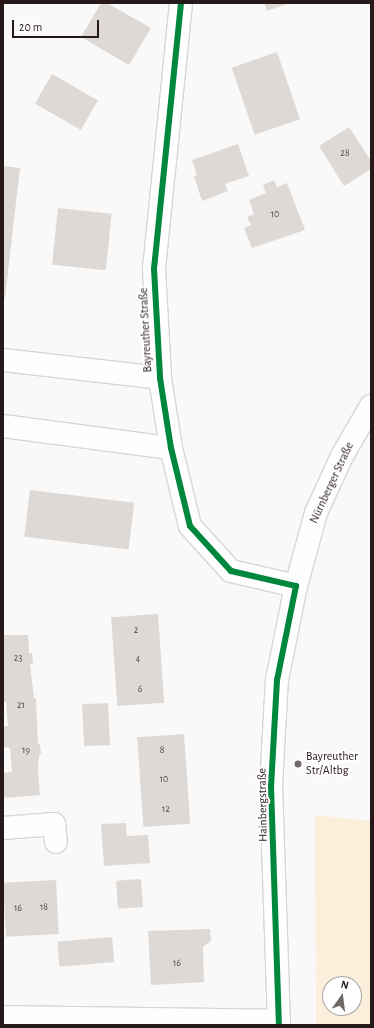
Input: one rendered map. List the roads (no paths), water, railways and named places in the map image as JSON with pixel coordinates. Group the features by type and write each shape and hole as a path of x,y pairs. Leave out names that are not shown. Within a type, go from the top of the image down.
{"street":[{"name":"Bayreuther Straße","path":"181,3 154,269 160,378 171,448 190,526 231,571 296,586"},
{"name":"Bayreuther Straße","path":"3,360 160,378"},
{"name":"Nürnberger Straße","path":"296,586 316,513 342,456 371,406"},
{"path":"3,426 171,448"},
{"name":"Hainbergstraße","path":"279,1023 271,786 277,680 296,586"},
{"path":"3,828 54,824 56,842"},
{"path":"3,1017 279,1023"}],"place":[{"name":"Bayreuther Str/Altbg","path":"298,764"}]}
